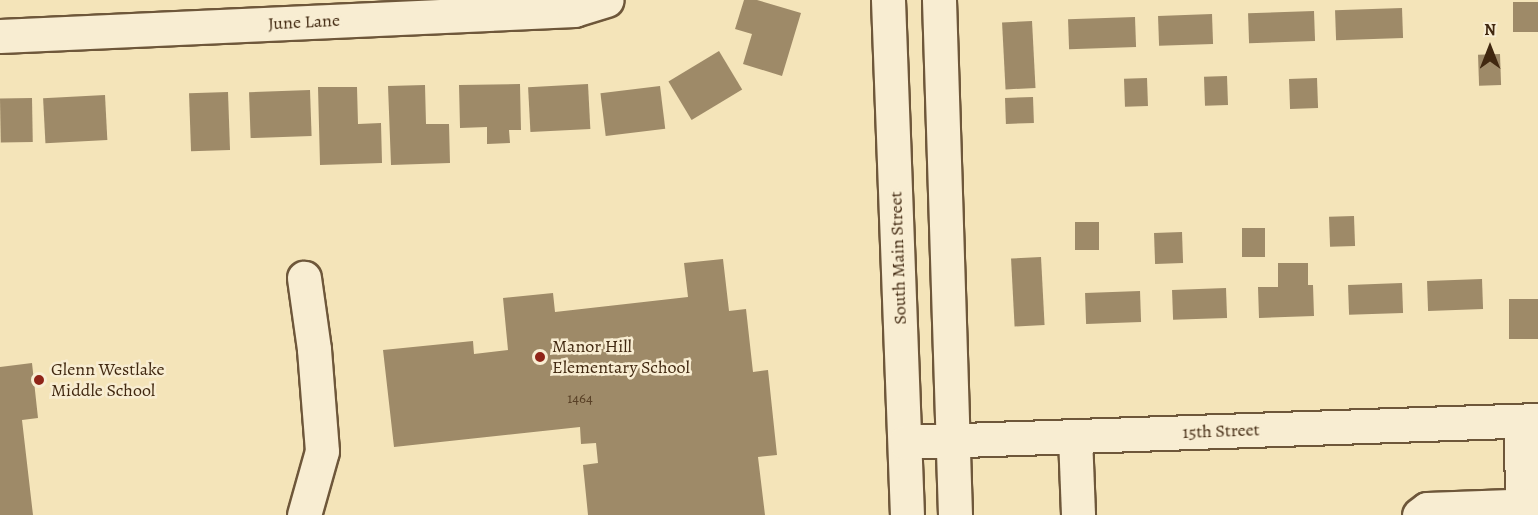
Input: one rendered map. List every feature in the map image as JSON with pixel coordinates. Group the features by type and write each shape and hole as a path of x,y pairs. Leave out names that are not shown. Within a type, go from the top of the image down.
{"street":[{"name":"June Lane","path":"0,36 574,10 606,0"},
{"name":"South Main Street","path":"888,0 907,515"},
{"path":"939,0 955,515"},
{"path":"304,278 315,349 322,451 304,515"},
{"name":"15th Street","path":"904,442 1529,421"},
{"path":"1419,515 1427,509 1528,508 1529,421"},
{"path":"1075,436 1078,515"}],"building":[{"path":"744,0 757,0 801,13 782,76 743,64 752,34 735,29"},
{"path":"1513,2 1538,2 1538,32 1513,32"},
{"path":"1402,8 1403,38 1336,40 1335,10"},
{"path":"1314,11 1315,41 1249,43 1248,13"},
{"path":"1212,14 1213,44 1159,46 1158,16"},
{"path":"1135,17 1136,47 1069,49 1068,19"},
{"path":"1032,21 1036,88 1006,89 1002,23"},
{"path":"719,51 742,90 692,120 668,81"},
{"path":"1500,54 1501,85 1479,86 1478,55"},
{"path":"1227,76 1228,105 1205,106 1204,77"},
{"path":"1147,78 1148,106 1125,107 1124,79"},
{"path":"1317,78 1318,108 1290,109 1289,79"},
{"path":"520,84 521,130 509,130 510,143 487,144 487,127 460,128 459,85"},
{"path":"588,84 590,129 530,132 528,87"},
{"path":"425,85 426,124 449,124 450,163 391,165 388,86"},
{"path":"660,86 665,129 606,136 600,93"},
{"path":"318,87 357,87 358,124 381,123 382,163 320,165"},
{"path":"310,90 312,136 251,138 249,92"},
{"path":"228,92 230,150 191,151 189,93"},
{"path":"105,95 107,140 45,143 43,98"},
{"path":"1033,97 1034,123 1006,124 1005,98"},
{"path":"32,98 33,142 1,143 0,99"},
{"path":"1354,216 1355,246 1330,247 1329,217"},
{"path":"1075,222 1099,222 1099,250 1075,250"},
{"path":"1242,228 1265,228 1265,257 1242,257"},
{"path":"1182,232 1183,263 1155,264 1154,233"},
{"path":"1041,257 1045,325 1015,326 1011,259"},
{"name":"Manor Hill Elementary School","path":"723,259 729,311 746,309 753,372 768,370 777,455 758,457 765,515 588,515 583,465 598,463 596,443 581,444 580,427 394,447 383,350 473,341 474,354 508,350 503,298 553,293 555,312 688,297 684,263"},
{"path":"1278,263 1308,263 1308,285 1313,285 1314,316 1259,318 1258,287 1278,287"},
{"path":"1482,279 1483,309 1428,311 1427,281"},
{"path":"1402,283 1403,313 1349,315 1348,285"},
{"path":"1226,288 1227,318 1173,320 1172,290"},
{"path":"1140,291 1141,322 1086,324 1085,293"},
{"path":"1509,299 1538,299 1538,339 1509,339"},
{"path":"32,363 38,418 22,420 33,515 0,515 0,367"}],"place":[{"name":"Manor Hill Elementary School","path":"540,357"},
{"name":"Glenn Westlake Middle School","path":"39,380"}]}
